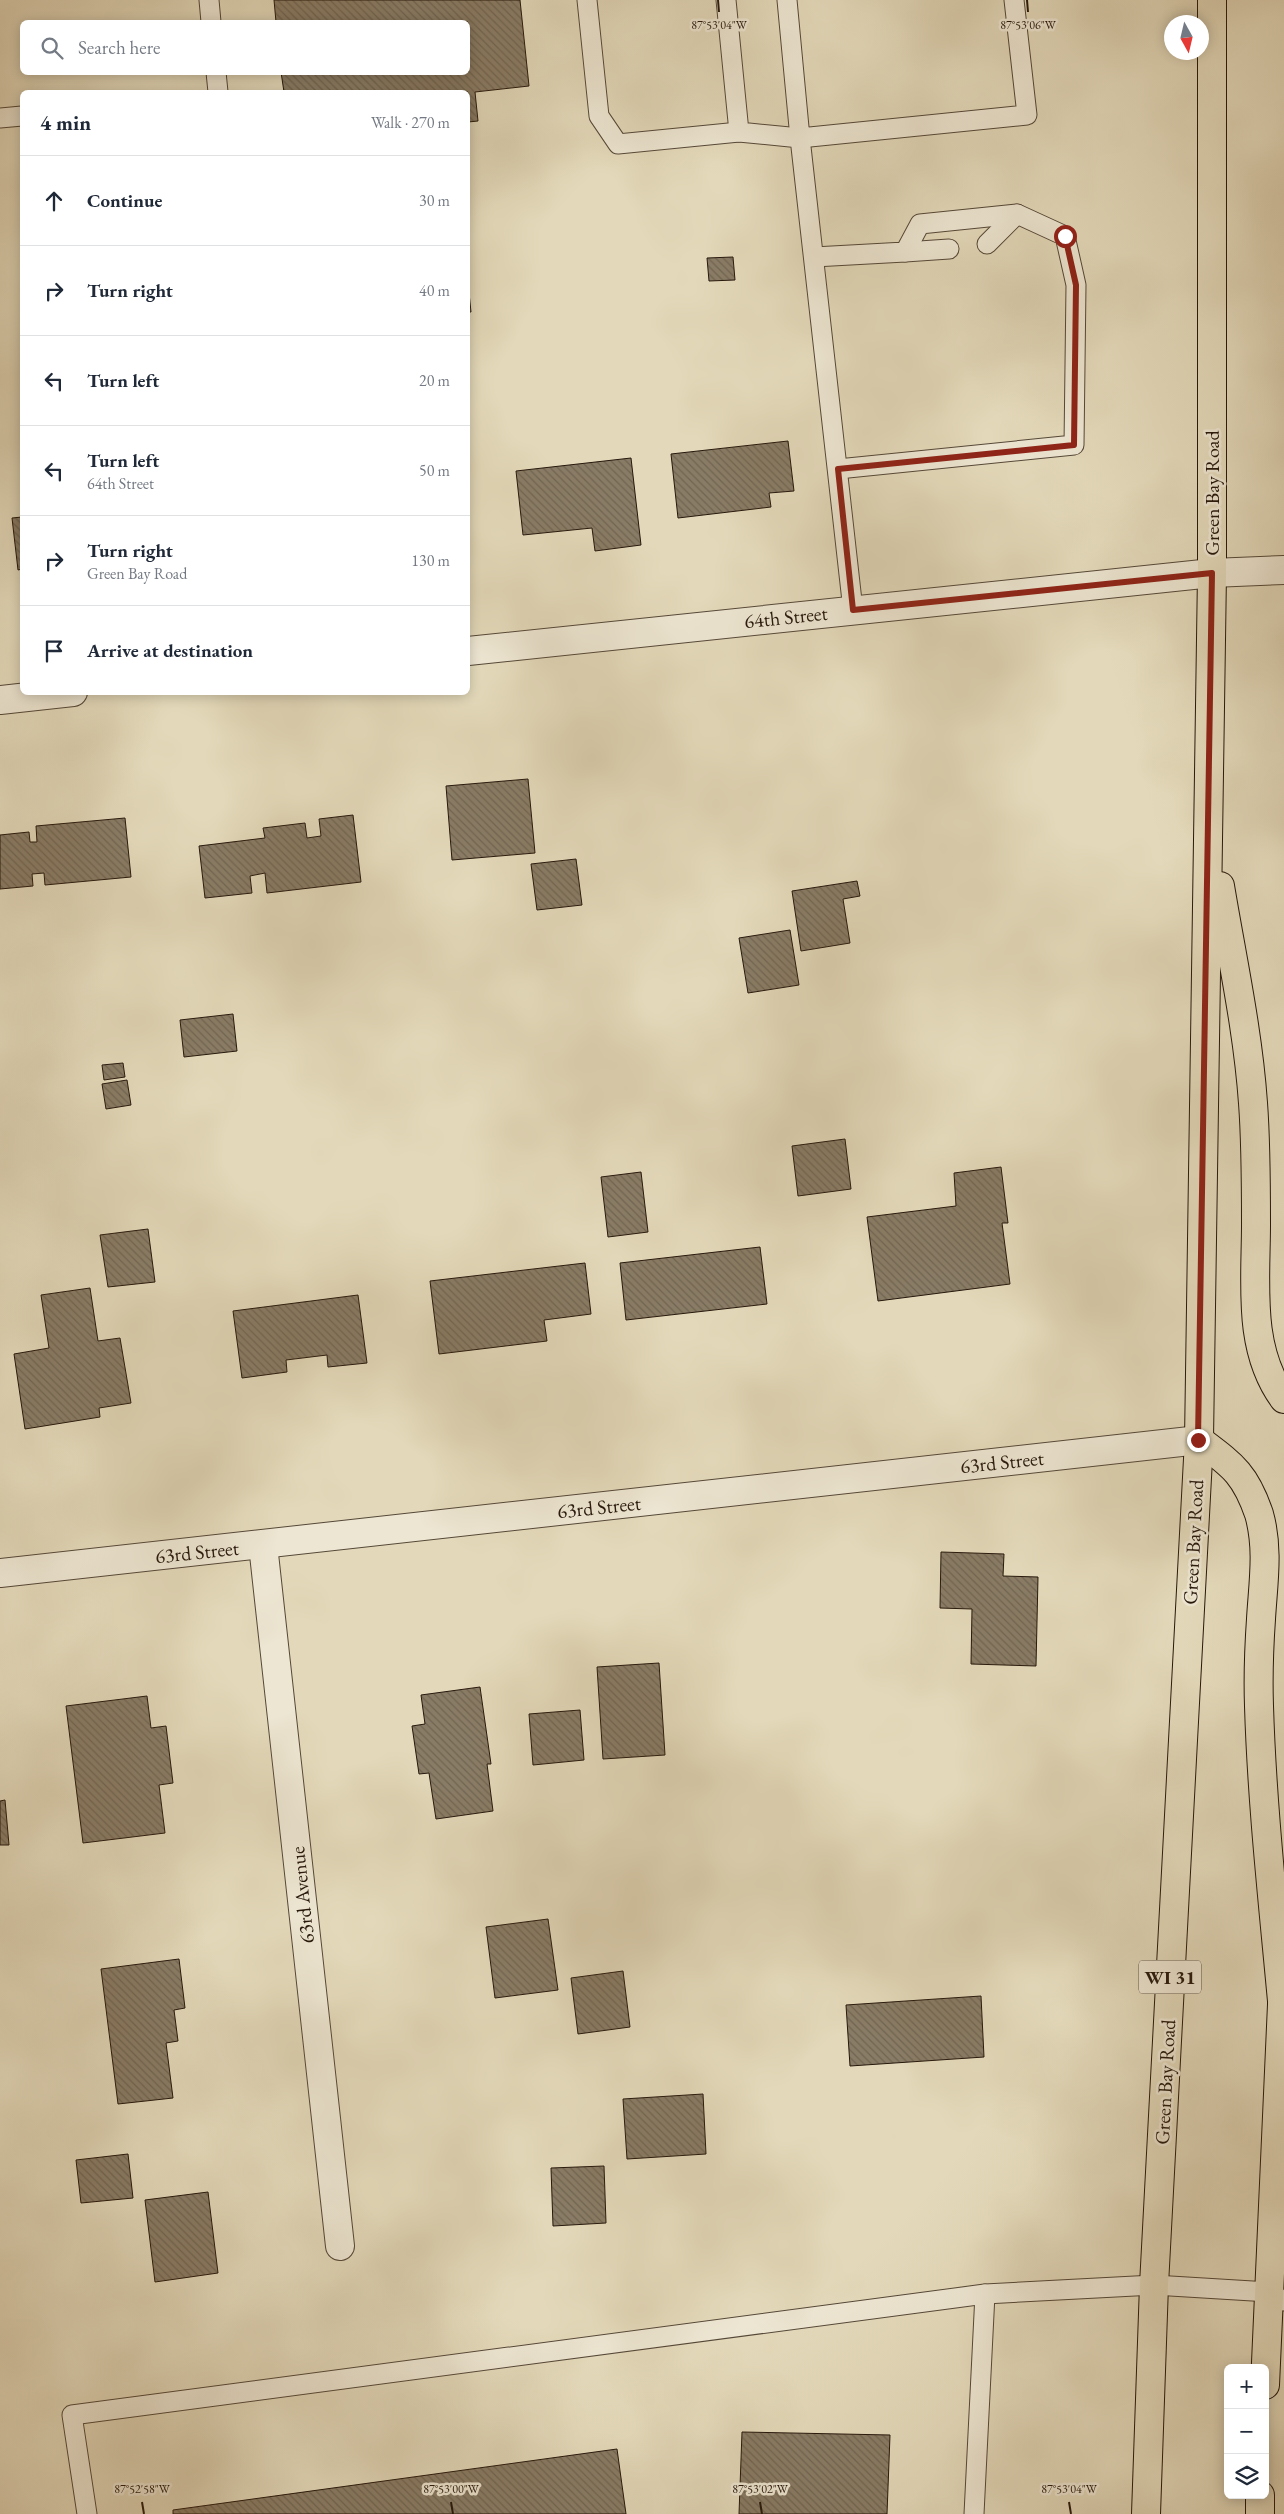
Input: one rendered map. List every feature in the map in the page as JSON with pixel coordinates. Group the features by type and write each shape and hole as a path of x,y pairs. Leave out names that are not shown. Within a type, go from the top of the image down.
{"main road":[{"name":"Green Bay Road","path":"1146,2514 1154,2285 1198,1440 1212,573 1212,0"},
{"path":"1208,818 1244,1034 1253,1102 1256,1325 1264,1363 1276,1388 1284,1399"},
{"path":"1198,1440 1234,1466 1250,1490 1259,1516 1266,1549 1261,1621 1259,1705 1263,1787 1282,2001"},
{"path":"1268,2364 1277,2297 1284,1948"},
{"path":"1260,2499 1260,2514"}],"street":[{"name":"64th Street","path":"470,651 1212,573 1284,570"},
{"path":"0,700 46,695"},
{"name":"63rd Street","path":"0,1573 1198,1440"},
{"name":"63rd Avenue","path":"263,1545 340,2246"}],"lane":[{"path":"209,0 211,20"},
{"path":"587,0 599,116 618,144 739,132 800,138 1027,115 1014,0"},
{"path":"726,0 739,132"},
{"path":"787,0 800,138 853,610"},
{"path":"216,75 218,90"},
{"path":"0,118 20,116"},
{"path":"838,469 1074,445 1076,285 1065,236 1017,214 920,224 905,252"},
{"path":"987,244 1017,214"},
{"path":"814,257 949,249"},
{"path":"86,2514 72,2415 985,2294 1154,2285 1277,2297"},
{"path":"974,2514 985,2294"}],"building":[{"path":"274,0 520,0 529,86 475,92 478,121 470,122 470,90 284,90 281,75 470,75 470,20 276,20"},
{"path":"733,257 735,280 709,281 707,258"},
{"path":"788,441 794,491 769,493 771,507 678,518 671,454"},
{"path":"631,458 641,545 595,551 592,528 523,535 516,471"},
{"path":"20,517 20,570 18,570 12,518"},
{"path":"528,779 535,853 452,860 446,786"},
{"path":"353,815 361,882 267,893 265,873 250,876 252,893 205,898 199,846 265,838 263,828 305,823 307,838 321,836 319,819"},
{"path":"125,818 131,877 45,885 44,873 32,874 33,886 0,889 0,835 29,832 30,842 37,842 36,826"},
{"path":"576,859 582,905 537,910 531,864"},
{"path":"857,881 860,896 843,899 850,943 801,951 792,891"},
{"path":"790,930 799,985 748,993 739,938"},
{"path":"233,1014 237,1051 184,1057 180,1020"},
{"path":"123,1063 125,1077 104,1080 102,1065"},
{"path":"127,1080 131,1105 106,1109 102,1084"},
{"path":"845,1139 851,1189 798,1196 792,1146"},
{"path":"1001,1167 1008,1223 1002,1223 1010,1284 878,1301 867,1217 956,1206 954,1173"},
{"path":"641,1172 648,1232 608,1237 601,1177"},
{"path":"148,1229 155,1282 108,1287 100,1235"},
{"path":"760,1247 767,1304 626,1320 620,1263"},
{"path":"585,1263 591,1314 544,1320 547,1341 439,1354 430,1281"},
{"path":"90,1288 98,1341 120,1338 131,1403 99,1408 100,1417 25,1429 14,1354 49,1348 41,1295"},
{"path":"358,1295 367,1363 328,1367 327,1355 286,1360 287,1372 242,1378 233,1311"},
{"path":"941,1552 1004,1554 1003,1576 1038,1577 1036,1666 971,1664 972,1609 940,1608"},
{"path":"659,1663 665,1755 603,1759 597,1667"},
{"path":"480,1687 491,1764 487,1764 493,1811 436,1819 429,1773 419,1774 412,1726 425,1724 421,1695"},
{"path":"147,1696 151,1728 166,1726 173,1783 159,1785 165,1833 83,1843 66,1706"},
{"path":"580,1710 584,1760 533,1765 529,1714"},
{"path":"5,1800 9,1845 0,1845 0,1801"},
{"path":"548,1919 558,1990 495,1998 486,1927"},
{"path":"179,1959 185,2008 174,2010 178,2041 166,2043 173,2098 118,2104 101,1969"},
{"path":"623,1971 630,2027 578,2034 571,1978"},
{"path":"981,1996 984,2057 850,2066 846,2005"},
{"path":"703,2094 706,2154 627,2159 623,2099"},
{"path":"128,2154 133,2198 81,2203 76,2160"},
{"path":"604,2166 606,2223 553,2226 551,2168"},
{"path":"208,2192 218,2273 155,2282 145,2200"},
{"path":"742,2432 890,2435 887,2514 739,2514"},
{"path":"617,2449 626,2514 173,2514 173,2510"}],"route":[{"path":"1065,236 1076,285 1074,445 838,469 853,610 1212,573 1198,1440"}]}
